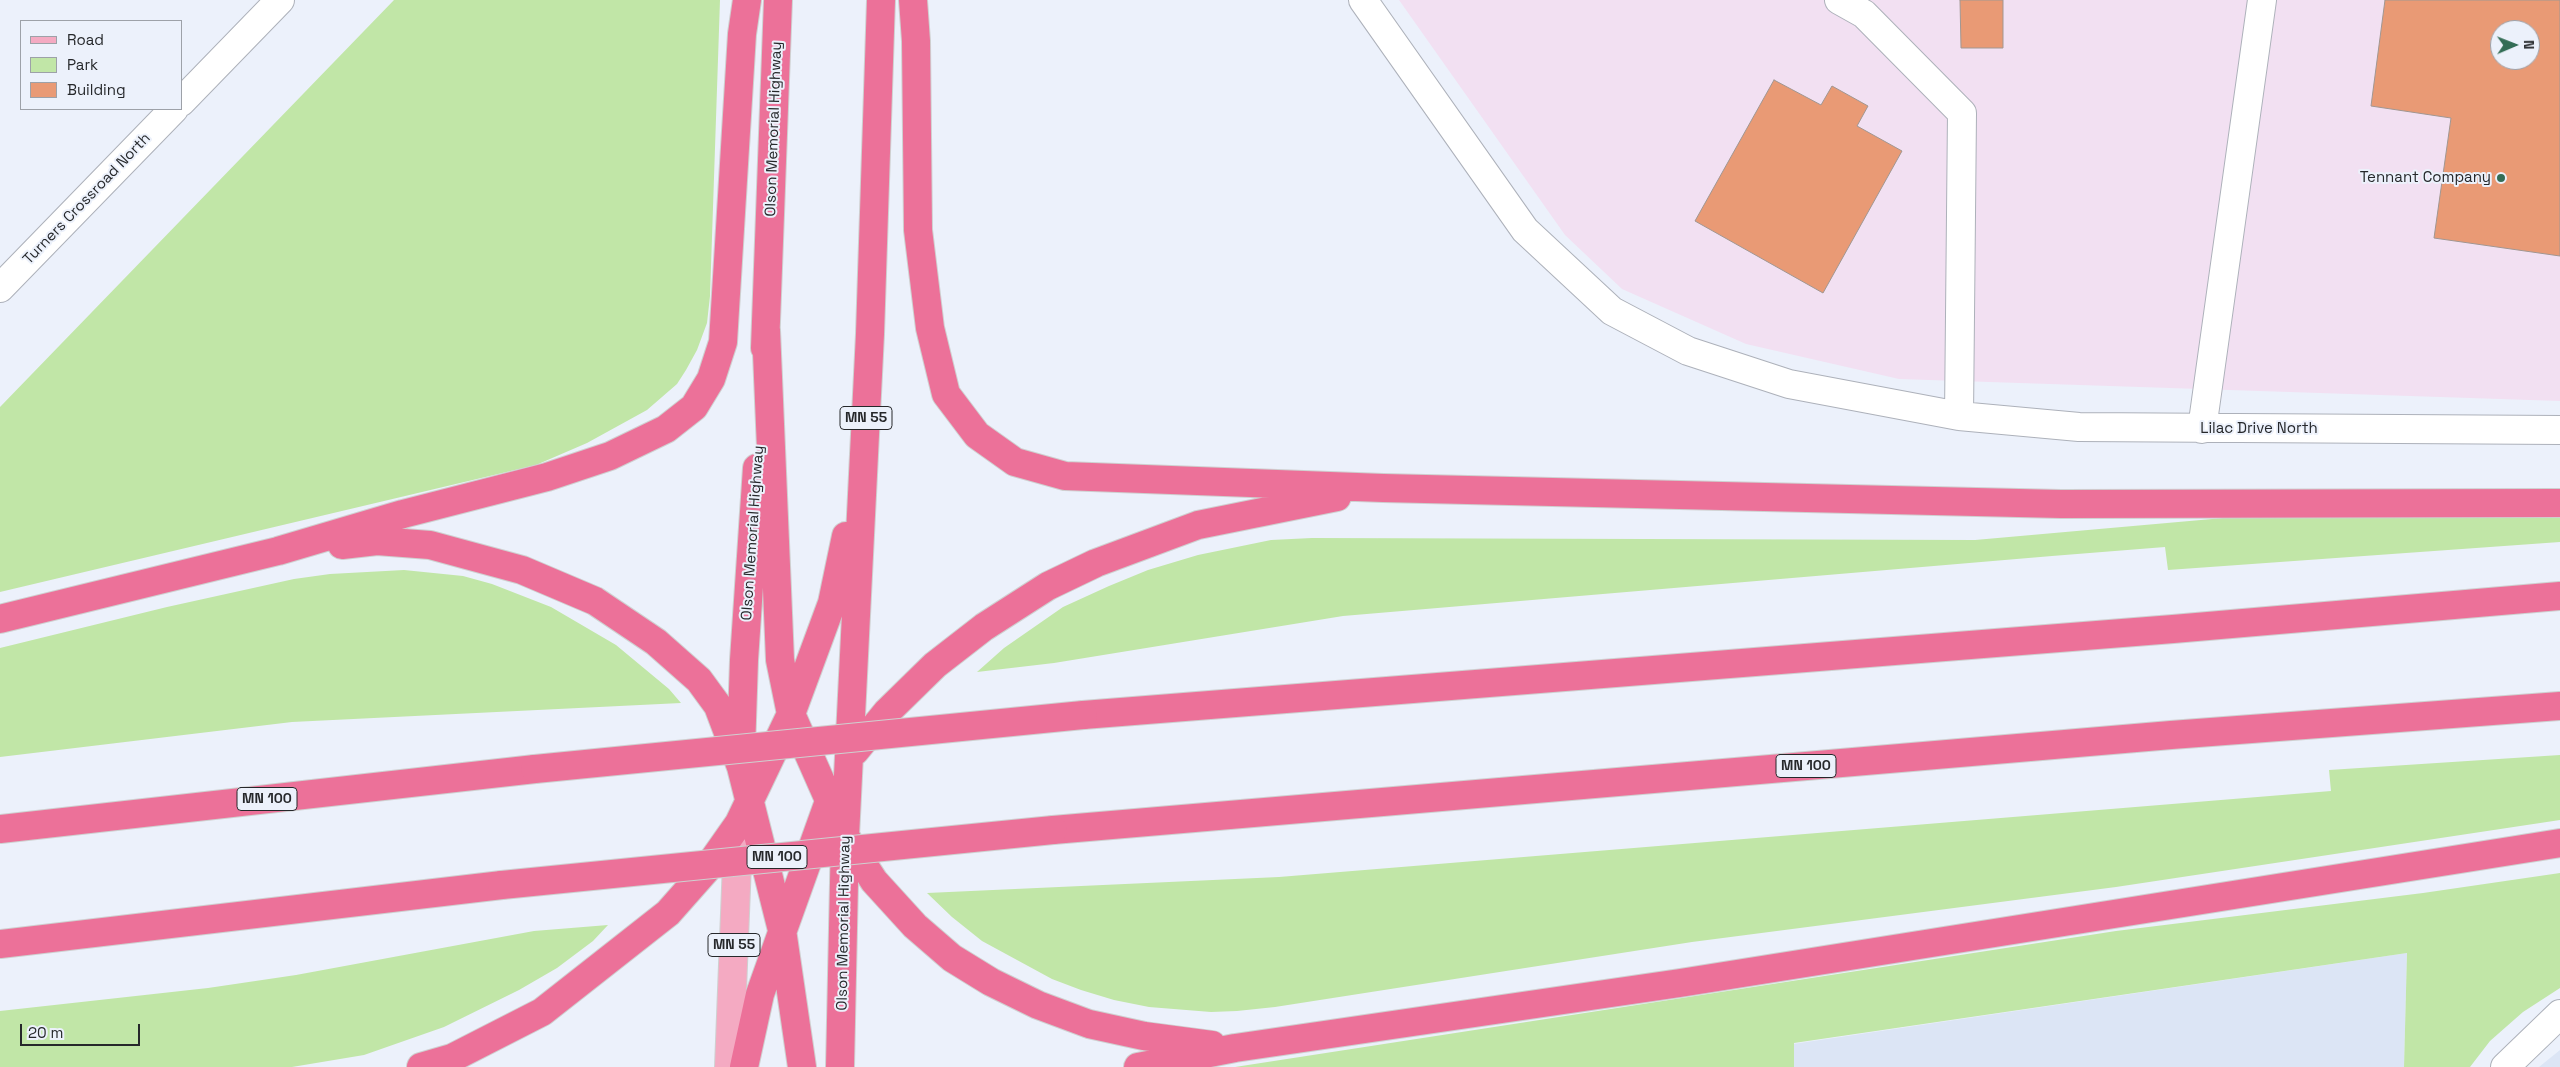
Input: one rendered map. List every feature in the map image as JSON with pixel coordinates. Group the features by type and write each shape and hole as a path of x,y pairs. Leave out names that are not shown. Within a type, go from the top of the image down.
{"highway":[{"path":"0,619 278,551 404,514 547,477 610,456 666,429 694,407 711,380 723,342 742,34 747,0"},
{"name":"Olson Memorial Highway","path":"744,813 741,767 744,660 766,330 778,0"},
{"name":"Olson Memorial Highway","path":"840,1067 845,836 870,334 881,0"},
{"path":"913,0 916,40 918,230 930,328 946,394 978,434 1015,462 1065,476 1383,488 2061,504 2560,503"},
{"path":"766,330 780,660 791,714 828,801 845,836 874,881 914,926 952,958 991,982 1038,1006 1089,1024 1144,1036 1236,1048"},
{"path":"421,1067 452,1058 542,1012 579,984 668,913 706,870 744,813 791,714 832,603 844,548 870,334"},
{"path":"744,1067 760,994 828,801 848,760 887,712 935,665 984,628 1048,586 1096,563 1198,525 1383,488"},
{"path":"278,551 376,541 430,545 522,570 595,601 656,642 699,680 718,706 741,767"},
{"name":"MN 100","path":"0,829 535,769 1083,715 2153,631 2560,596"},
{"name":"MN 100","path":"0,944 502,885 1052,830 2161,736 2560,706"},
{"path":"744,813 782,930 802,1067"},
{"path":"1138,1067 1236,1048 1690,982 2560,843"}],"main road":[{"name":"Olson Memorial Highway","path":"729,1067 744,813"}],"street":[{"path":"182,101 280,0"},
{"name":"Lilac Drive North","path":"1363,0 1525,230 1612,311 1688,351 1789,384 1959,416 2079,427 2560,430"},
{"path":"1839,0 1864,14 1962,113 1959,416"},
{"path":"2202,429 2262,0"},
{"name":"Turners Crossroad North","path":"0,288 173,110"},
{"path":"2505,1067 2560,1014"}],"shaded area":[{"path":"1399,0 2560,0 2560,401 1899,379 1746,344 1622,289 1565,235"},
{"path":"2407,953 2404,1067 1794,1067 1793,1044"},
{"path":"2560,1050 2560,1067 2539,1067"}],"green space":[{"path":"394,0 720,0 710,296 707,323 697,350 677,384 647,410 587,443 536,465 0,592 0,407"},
{"path":"2246,516 2560,516 2560,542 2168,570 2165,547 2052,556 1343,616 1054,663 977,672 1004,648 1063,607 1109,586 1148,570 1198,555 1271,540 1312,538 1975,540"},
{"path":"404,570 463,576 492,584 551,607 616,645 669,689 681,703 292,722 0,757 0,648 167,607 294,579 330,574"},
{"path":"2560,755 2560,820 2116,887 1692,942 1275,1007 1237,1011 1211,1012 1149,1007 1114,1000 1052,979 982,941 952,917 927,893 1279,877 2331,791 2329,770"},
{"path":"2560,873 2560,988 2523,1012 2490,1041 2470,1067 2404,1067 2407,953 1794,1043 1794,1067 1235,1067 2116,931 2423,893"},
{"path":"608,925 593,941 557,968 519,990 444,1027 364,1055 292,1067 0,1067 0,1011 208,988 296,975 534,931"}],"building":[{"path":"1960,0 2003,0 2003,48 1961,48"},
{"name":"Tennant Company","path":"2385,0 2560,0 2560,256 2434,238 2451,118 2371,106"},
{"path":"1774,80 1821,105 1832,86 1868,106 1857,126 1902,151 1823,293 1695,221"}],"place":[{"name":"Tennant Company","path":"2501,178"}]}
